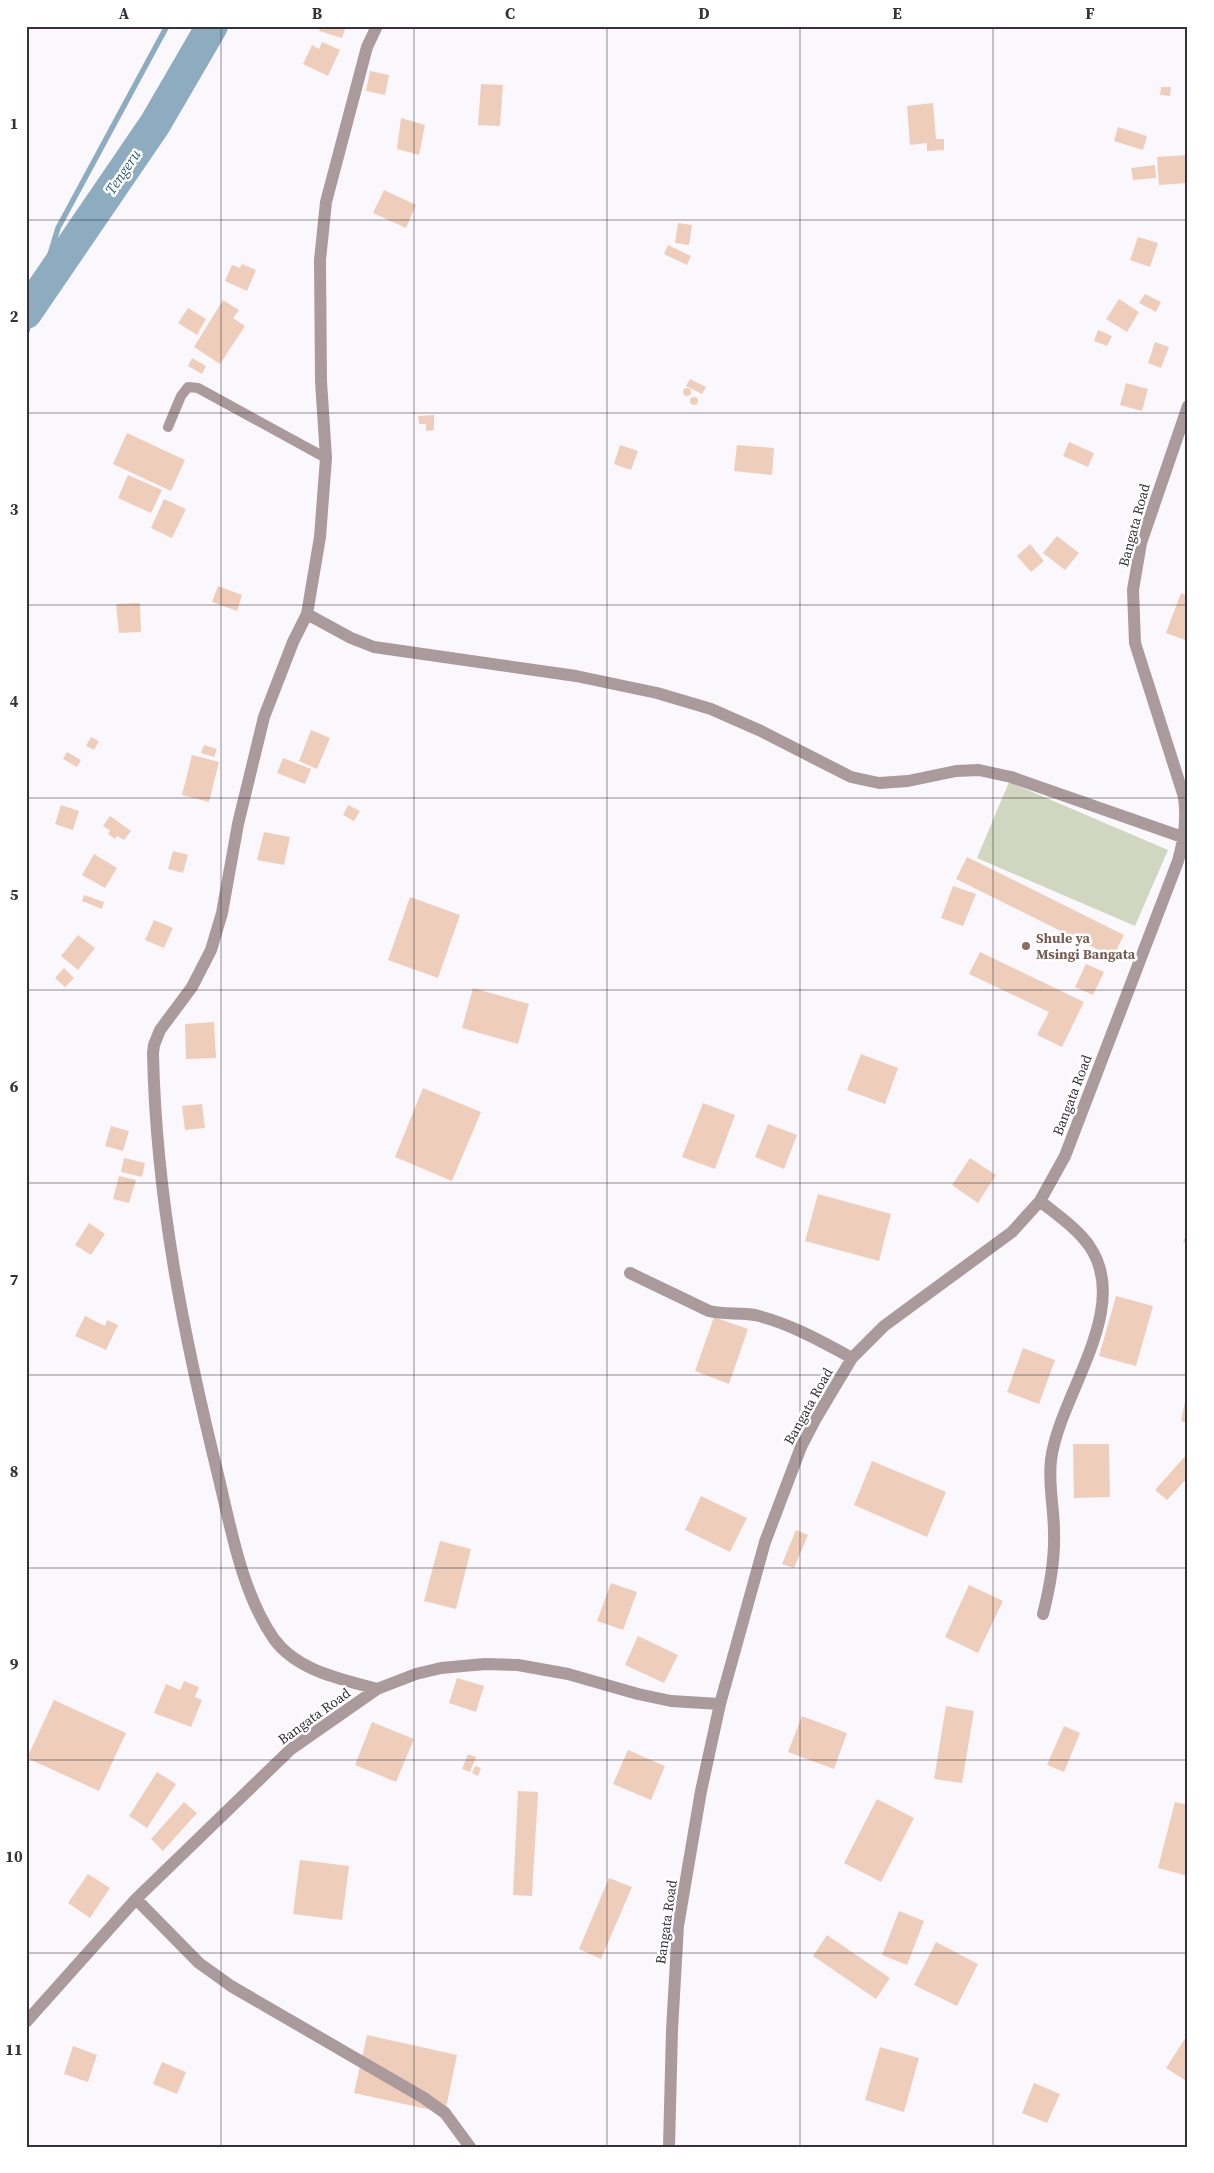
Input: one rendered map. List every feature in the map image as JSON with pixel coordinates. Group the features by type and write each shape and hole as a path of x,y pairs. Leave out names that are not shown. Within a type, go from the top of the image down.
{"street":[{"path":"377,26 368,47 326,202 320,260 321,380 326,458 320,537 307,614 286,658 264,717 238,824 222,913 211,950 192,987 160,1030 154,1045 157,1139 167,1231 184,1334 225,1505 254,1604 275,1640 295,1659 325,1674 378,1689"},
{"name":"Bangata Road","path":"669,2147 672,2030 678,1926 701,1791 720,1704 765,1542 801,1447 814,1420 852,1358 884,1326 1012,1232 1040,1201 1057,1173 1074,1135 1186,838 1186,818 1180,780 1135,643 1133,590 1142,543 1188,406"},
{"path":"307,614 351,638 374,647 576,676 657,693 711,710 761,731 851,777 880,783 908,781 956,772 979,770 1011,777 1186,838"},
{"path":"1040,1201 1081,1236 1091,1248 1101,1276 1102,1289 1099,1325 1056,1433 1051,1460 1050,1480 1054,1532 1051,1584 1043,1614"},
{"path":"630,1274 709,1311 721,1314 753,1315 782,1322 852,1358"},
{"name":"Bangata Road","path":"26,2022 136,1899 291,1749 378,1689 416,1674 441,1668 485,1664 518,1665 568,1674 638,1694 671,1701 720,1704"},
{"path":"136,1899 199,1963 276,2014 424,2098 445,2113 470,2147"}],"lane":[{"path":"168,427 181,396 188,387 198,388 326,458"}],"green space":[{"path":"1009,782 1168,850 1135,926 977,858"}],"building":[{"path":"321,26 346,26 342,38 319,31"},
{"path":"322,42 340,50 328,76 303,64 312,45 319,49"},
{"path":"370,71 389,75 385,95 366,91"},
{"path":"481,84 503,85 500,126 478,125"},
{"path":"1161,87 1171,87 1170,96 1160,95"},
{"path":"933,103 936,139 944,139 944,150 927,151 927,143 910,145 907,106"},
{"path":"401,118 425,125 419,155 397,149"},
{"path":"1118,127 1147,136 1143,150 1114,141"},
{"path":"1188,155 1188,183 1159,185 1157,157"},
{"path":"1155,165 1156,178 1133,180 1131,168"},
{"path":"384,190 416,205 406,228 373,213"},
{"path":"678,223 692,225 689,245 675,243"},
{"path":"1138,237 1158,243 1150,267 1130,260"},
{"path":"668,245 691,256 687,265 664,254"},
{"path":"242,264 256,270 247,291 225,281 232,265 240,268"},
{"path":"1145,294 1161,302 1156,312 1139,303"},
{"path":"1119,299 1139,312 1127,332 1106,319"},
{"path":"223,300 239,310 233,318 245,326 220,364 194,347"},
{"path":"188,308 206,319 197,335 178,323"},
{"path":"1098,330 1112,336 1107,346 1094,341"},
{"path":"1155,342 1169,347 1161,368 1148,363"},
{"path":"192,358 206,366 202,374 188,366"},
{"path":"690,379 706,387 702,394 686,386"},
{"path":"1126,383 1148,389 1142,411 1120,405"},
{"path":"687,388 691,392 687,396 683,392"},
{"path":"694,397 698,401 694,405 690,401"},
{"path":"434,415 434,430 426,431 426,424 419,424 418,416"},
{"path":"127,433 185,460 171,491 113,464"},
{"path":"1069,442 1094,453 1088,467 1063,456"},
{"path":"620,445 638,451 631,470 614,464"},
{"path":"737,445 774,448 772,475 734,471"},
{"path":"128,475 162,490 151,513 118,498"},
{"path":"164,499 186,509 172,538 151,528"},
{"path":"1057,536 1079,553 1065,570 1043,553"},
{"path":"1030,544 1044,561 1031,572 1017,556"},
{"path":"218,586 242,595 237,611 212,602"},
{"path":"1181,593 1188,596 1188,641 1166,633"},
{"path":"140,603 141,632 119,633 116,604"},
{"path":"311,730 330,738 317,769 299,761"},
{"path":"91,737 99,741 94,750 86,746"},
{"path":"204,745 217,749 214,757 201,753"},
{"path":"67,752 81,760 77,767 63,759"},
{"path":"192,755 219,762 209,802 182,795"},
{"path":"283,758 311,769 305,784 277,773"},
{"path":"61,805 79,811 73,830 55,824"},
{"path":"348,805 360,811 354,821 343,815"},
{"path":"110,816 131,831 124,840 117,836 115,839 108,834 110,831 103,826"},
{"path":"264,832 290,837 284,865 257,860"},
{"path":"173,851 188,855 183,873 168,869"},
{"path":"94,854 117,868 105,888 82,875"},
{"path":"967,857 1124,935 1113,957 956,879"},
{"path":"953,886 976,894 963,926 941,918"},
{"path":"84,895 104,902 102,909 82,901"},
{"path":"410,897 460,915 438,978 388,960"},
{"path":"154,920 173,928 164,948 145,940"},
{"path":"78,935 95,948 78,970 61,956"},
{"path":"980,952 1084,1002 1062,1047 1037,1035 1049,1012 969,974"},
{"path":"1086,964 1104,972 1093,995 1075,987"},
{"path":"64,968 74,978 65,987 55,978"},
{"path":"473,988 529,1004 518,1044 462,1028"},
{"path":"214,1022 216,1058 186,1059 185,1024"},
{"path":"861,1054 898,1068 885,1104 847,1090"},
{"path":"423,1088 481,1112 452,1181 395,1157"},
{"path":"703,1103 735,1115 715,1169 682,1157"},
{"path":"202,1104 205,1128 185,1130 182,1106"},
{"path":"768,1124 797,1135 784,1169 755,1157"},
{"path":"111,1126 129,1131 123,1151 105,1146"},
{"path":"124,1158 145,1163 142,1177 121,1172"},
{"path":"970,1158 996,1175 978,1203 952,1185"},
{"path":"119,1176 136,1180 129,1203 113,1199"},
{"path":"818,1194 891,1214 879,1261 805,1241"},
{"path":"89,1223 105,1234 91,1255 75,1245"},
{"path":"1188,1230 1188,1244 1183,1242"},
{"path":"1116,1296 1153,1306 1136,1366 1099,1356"},
{"path":"85,1316 105,1326 107,1320 118,1325 106,1350 75,1336"},
{"path":"714,1317 748,1329 729,1384 695,1371"},
{"path":"1023,1348 1055,1360 1039,1404 1007,1392"},
{"path":"1188,1392 1188,1423 1181,1421"},
{"path":"1073,1444 1109,1444 1110,1497 1074,1498"},
{"path":"1188,1453 1188,1477 1167,1500 1155,1490"},
{"path":"872,1461 946,1492 927,1537 854,1505"},
{"path":"701,1496 747,1518 730,1552 685,1530"},
{"path":"796,1530 808,1535 794,1568 782,1564"},
{"path":"440,1541 471,1549 456,1609 424,1601"},
{"path":"611,1583 637,1592 623,1630 597,1621"},
{"path":"969,1585 1003,1601 978,1653 945,1637"},
{"path":"638,1636 678,1655 664,1683 625,1665"},
{"path":"457,1678 484,1686 476,1712 449,1703"},
{"path":"184,1681 199,1687 195,1697 202,1700 191,1727 154,1713 166,1684 180,1690"},
{"path":"54,1700 126,1733 99,1791 27,1758"},
{"path":"946,1706 974,1711 962,1783 934,1779"},
{"path":"802,1716 847,1733 834,1769 788,1752"},
{"path":"372,1722 414,1739 396,1782 355,1765"},
{"path":"1064,1726 1080,1733 1064,1772 1047,1765"},
{"path":"628,1750 665,1766 651,1800 613,1784"},
{"path":"468,1754 476,1757 470,1772 462,1769"},
{"path":"475,1766 481,1768 478,1776 472,1773"},
{"path":"157,1772 176,1784 147,1828 129,1816"},
{"path":"518,1791 538,1792 532,1896 513,1895"},
{"path":"877,1799 914,1818 881,1882 844,1863"},
{"path":"184,1802 197,1813 163,1851 151,1839"},
{"path":"1175,1802 1188,1805 1188,1876 1158,1868"},
{"path":"300,1860 349,1866 342,1920 293,1914"},
{"path":"88,1874 110,1888 90,1918 68,1903"},
{"path":"609,1878 632,1887 601,1959 579,1949"},
{"path":"899,1911 924,1921 907,1965 882,1955"},
{"path":"827,1935 890,1978 876,1999 813,1956"},
{"path":"936,1942 978,1964 957,2006 914,1985"},
{"path":"1188,2034 1188,2082 1166,2068"},
{"path":"367,2035 457,2055 445,2113 354,2093"},
{"path":"73,2046 97,2055 88,2082 64,2074"},
{"path":"880,2047 919,2058 904,2112 865,2100"},
{"path":"162,2062 186,2072 177,2094 153,2084"},
{"path":"1034,2083 1060,2094 1047,2123 1022,2113"}],"waterway":[{"path":"26,334 58,228 167,26"},
{"name":"Tengeru","path":"26,313 155,124 212,26"}],"place":[{"name":"Shule ya Msingi Bangata","path":"1026,946"}]}
